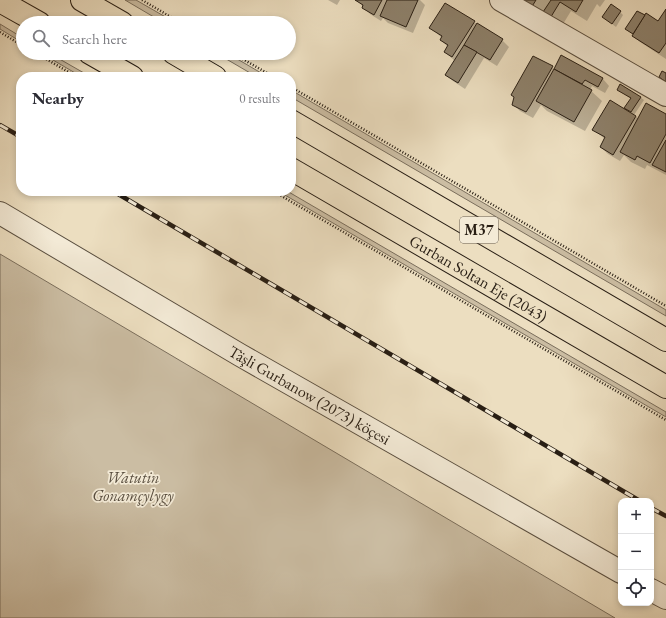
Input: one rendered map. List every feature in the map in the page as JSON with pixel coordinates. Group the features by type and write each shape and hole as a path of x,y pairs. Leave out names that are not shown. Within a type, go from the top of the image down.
{"highway":[{"path":"82,0 110,16"},
{"path":"0,1 26,16"},
{"path":"102,60 123,72"},
{"path":"186,60 206,72"},
{"name":"M37","path":"296,124 666,340"},
{"name":"Gurban Soltan Eje (2043)","path":"296,172 666,387"}],"street":[{"path":"501,0 666,95"},
{"name":"Täşli Gurbanow (2073) köçesi","path":"0,213 247,359 618,570"},
{"path":"654,592 666,598"}],"path":[{"path":"142,0 169,16"},
{"path":"0,32 16,42"},
{"path":"48,60 68,72"},
{"path":"244,60 265,72"},
{"path":"296,90 666,306"},
{"path":"282,196 666,420"}],"green space":[{"path":"125,0 136,0 164,16 152,16"},
{"path":"0,24 16,34 16,39 0,29"},
{"path":"53,60 61,60 82,72 73,72"},
{"path":"228,60 239,60 259,72 248,72"},
{"path":"296,93 666,310 666,316 296,100"},
{"path":"287,196 296,196 666,412 666,417"},
{"name":"Watutin Gonamçylygy","path":"0,254 615,618 0,618"}],"building":[{"path":"355,0 382,0 374,15 362,8 363,5"},
{"path":"387,0 418,0 406,27 380,16"},
{"path":"518,0 536,0 531,8"},
{"path":"551,0 583,0 576,12 560,2 549,20 541,15"},
{"path":"445,3 475,21 452,57 444,52 448,45 440,40 442,36 429,28"},
{"path":"611,4 621,11 612,24 602,17"},
{"path":"666,9 666,43 659,53 632,36 646,13 658,21"},
{"path":"637,11 645,15 633,34 625,29"},
{"path":"477,23 503,39 490,60 464,45"},
{"path":"464,45 477,52 458,83 445,75"},
{"path":"561,55 603,78 598,87 585,80 582,84 554,69"},
{"path":"533,56 553,66 526,112 512,105 514,97 511,95"},
{"path":"554,69 592,90 574,122 536,101"},
{"path":"662,71 666,73 666,82 659,77"},
{"path":"620,84 641,97 631,112 624,108 631,98 617,90"},
{"path":"610,100 636,116 613,155 600,147 605,137 592,130"},
{"path":"646,103 666,114 666,134 650,163 637,156 635,160 620,152"},
{"path":"666,140 666,172 652,165"}],"railway":[{"path":"0,125 16,134"},
{"path":"122,196 635,498"},
{"path":"654,510 666,516"}]}
